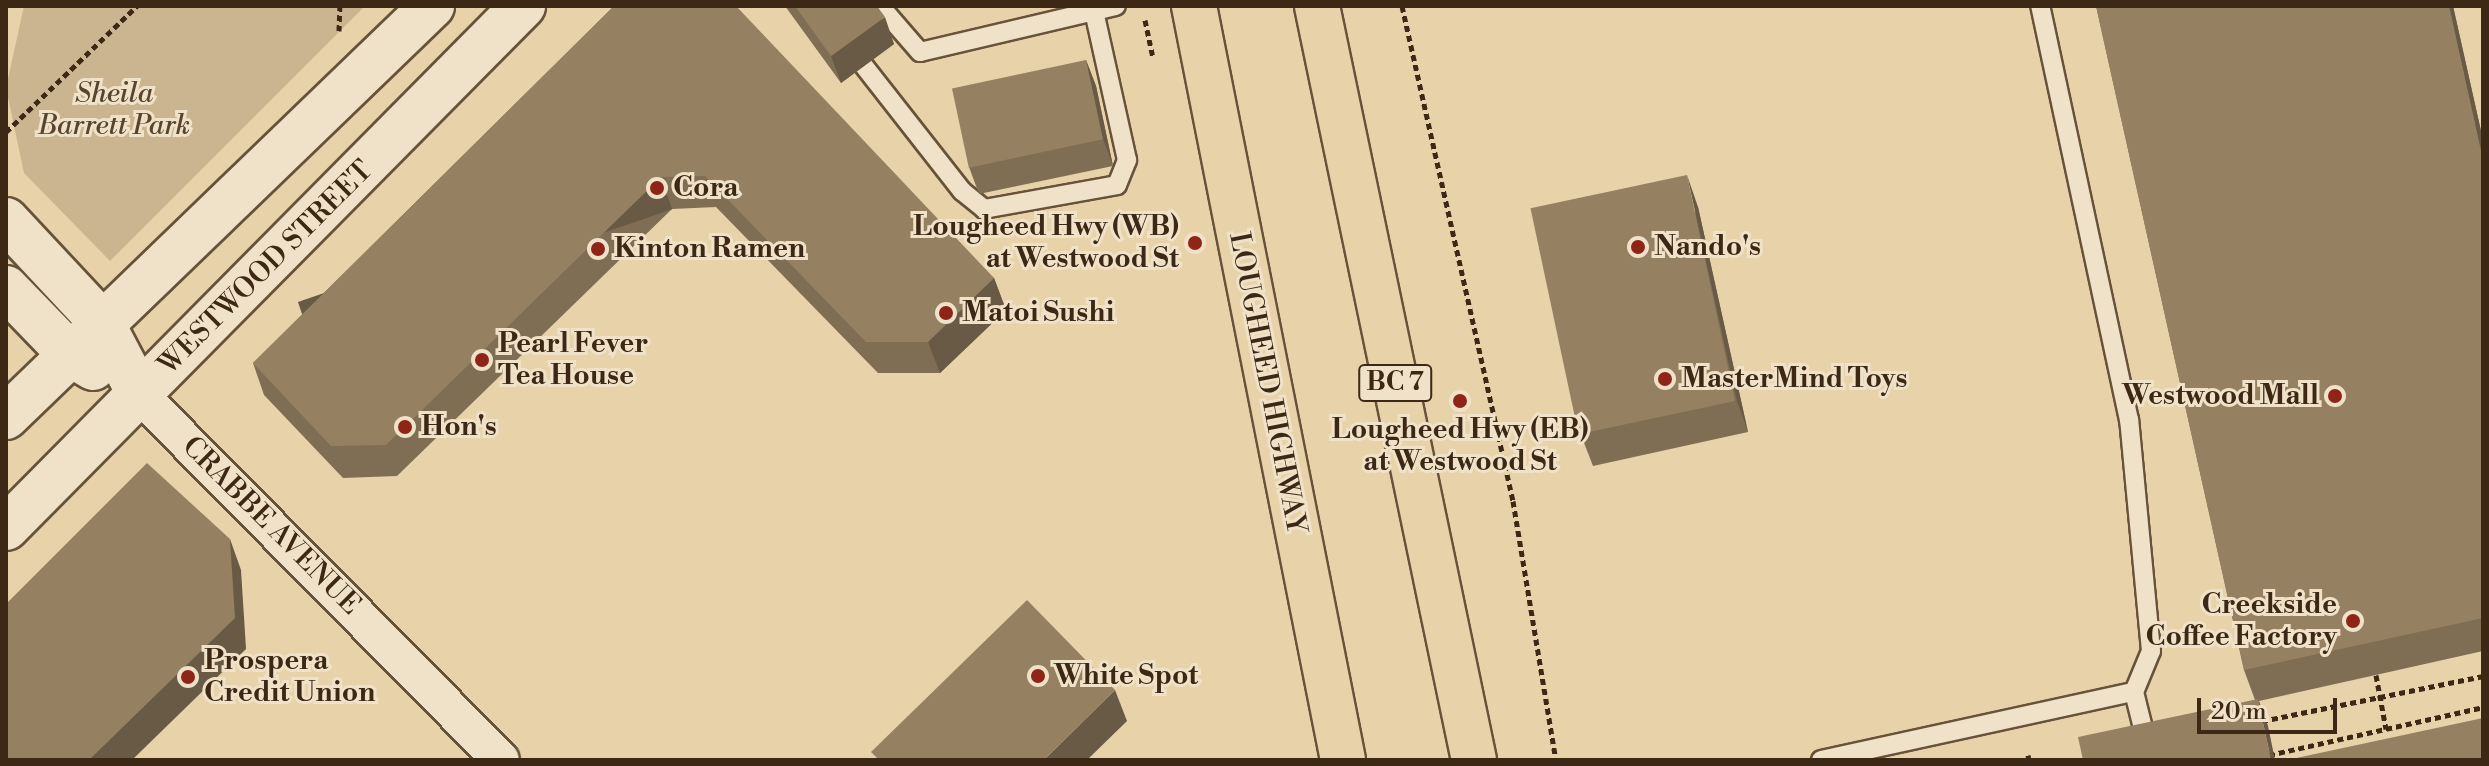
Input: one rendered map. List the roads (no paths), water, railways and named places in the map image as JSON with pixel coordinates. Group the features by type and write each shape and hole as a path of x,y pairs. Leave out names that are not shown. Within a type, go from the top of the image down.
{"main road":[{"path":"6,417 432,6"},
{"name":"WESTWOOD STREET","path":"6,528 523,6"},
{"name":"LOUGHEED HIGHWAY","path":"1194,6 1343,760"},
{"name":"BC 7","path":"1317,6 1474,760"},
{"path":"6,220 102,323 140,395"},
{"path":"6,288 70,354 140,395"}],"street":[{"name":"CRABBE AVENUE","path":"140,395 501,760"}],"lane":[{"path":"880,6 920,52 1116,6"},
{"path":"2040,6 2129,420 2151,651 2134,692 2148,751"},
{"path":"864,66 962,191 984,209 1117,185 1127,160 1094,11"},
{"path":"1821,760 2134,692"}],"place":[{"name":"Cora","path":"657,188"},
{"name":"Lougheed Hwy (WB) at Westwood St","path":"1195,243"},
{"name":"Nando's","path":"1638,247"},
{"name":"Kinton Ramen","path":"598,249"},
{"name":"Matoi Sushi","path":"946,313"},
{"name":"Pearl Fever Tea House","path":"482,360"},
{"name":"MasterMind Toys","path":"1665,379"},
{"name":"Westwood Mall","path":"2335,396"},
{"name":"Lougheed Hwy (EB) at Westwood St","path":"1460,401"},
{"name":"Hon's","path":"405,427"},
{"name":"Creekside Coffee Factory","path":"2353,621"},
{"name":"White Spot","path":"1038,676"},
{"name":"Prospera Credit Union","path":"188,677"}],"park label":[{"name":"Sheila Barrett Park","path":"114,110"}]}
